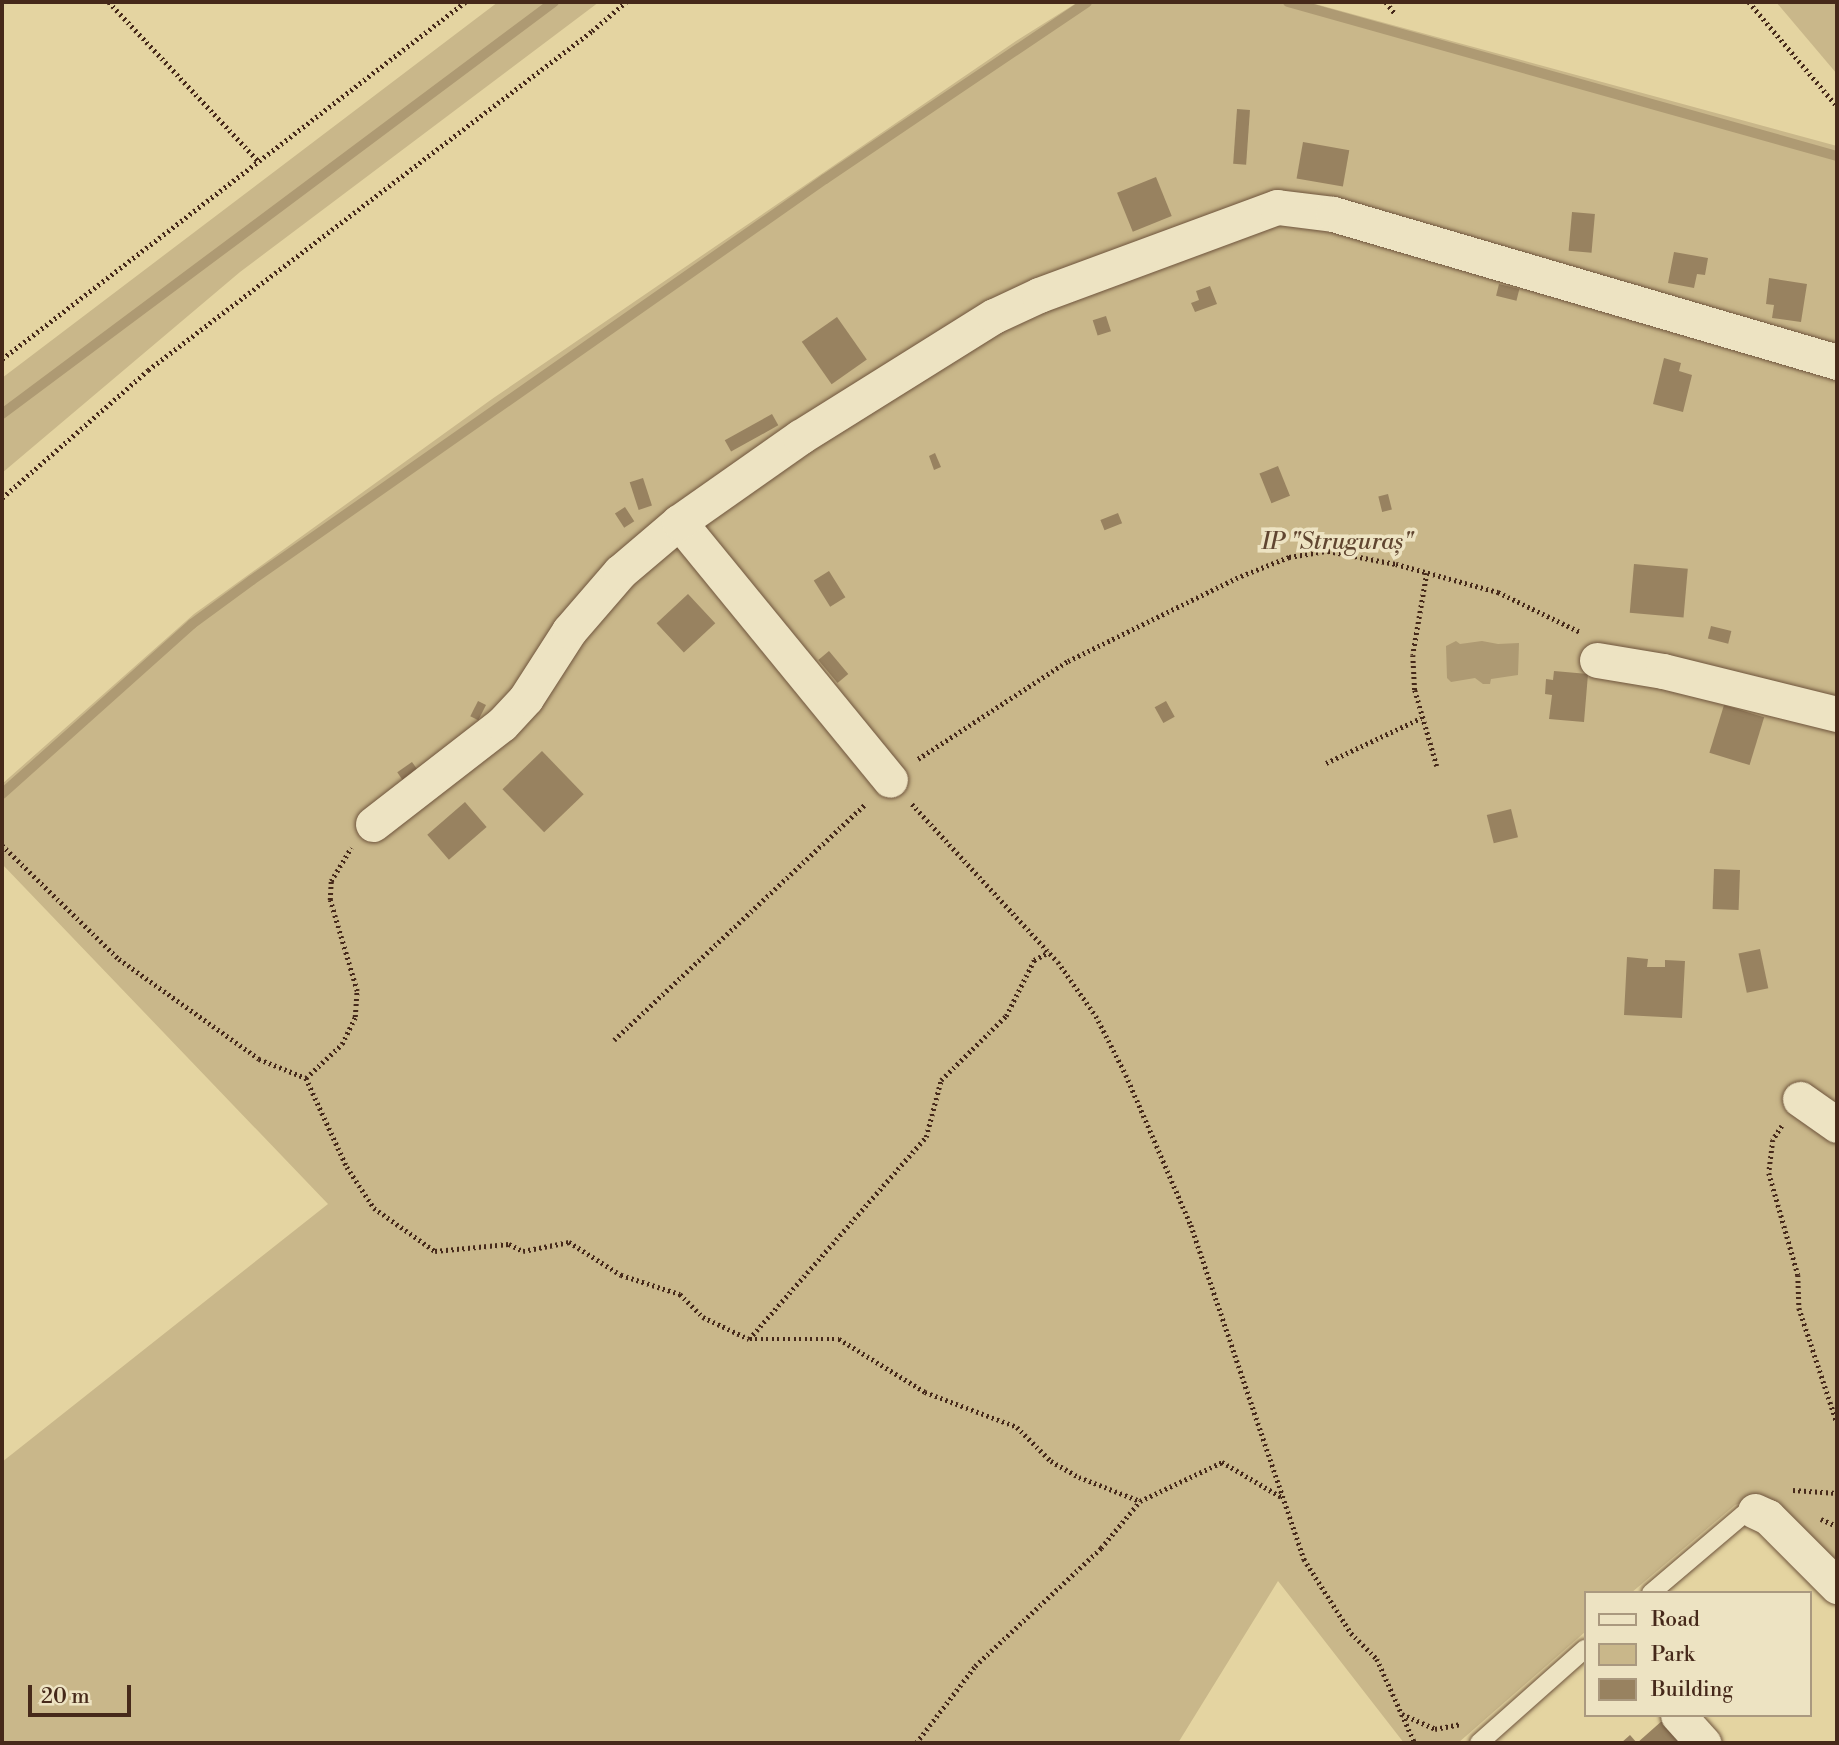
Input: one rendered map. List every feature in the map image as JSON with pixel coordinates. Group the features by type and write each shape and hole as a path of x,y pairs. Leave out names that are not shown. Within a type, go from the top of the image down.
{"street":[{"path":"373,824 502,724 526,698 569,631 620,572 679,522 800,438 995,316 1039,295 1277,207 1333,214 1837,362"},
{"path":"679,522 890,780"},
{"path":"1590,646 1663,671 1837,714"},
{"path":"1800,1099 1837,1125"},
{"path":"1755,1511 1768,1517 1837,1586"},
{"path":"1680,1717 1703,1743"}],"lane":[{"path":"1653,1591 1743,1515 1755,1511"},
{"path":"1479,1743 1584,1650"}],"path":[{"path":"109,2 259,162"},
{"path":"2,359 465,2"},
{"path":"2,498 148,370 592,31 626,2"},
{"path":"1386,2 1396,15"},
{"path":"1749,2 1837,106"},
{"path":"614,1040 890,780 952,735 1068,661 1241,576 1289,557 1328,551 1498,592 1560,625 1590,646"},
{"path":"1427,573 1413,655 1415,690 1421,718 1437,766"},
{"path":"1326,763 1421,718"},
{"path":"890,780 1049,952 1096,1016 1126,1075 1191,1225 1304,1559 1351,1633 1377,1659 1416,1743"},
{"path":"306,1078 342,1044 355,1017 357,991 330,900 331,881 347,852 373,824"},
{"path":"2,845 119,959 260,1059 306,1078 347,1167 374,1209 435,1251 509,1244 523,1251 569,1242 621,1276 680,1294 703,1318 749,1339 839,1339 925,1392 1017,1427 1051,1461 1079,1477 1140,1501"},
{"path":"749,1339 926,1137 941,1080 1006,1016 1034,960 1049,952"},
{"path":"1800,1099 1773,1140 1769,1173 1798,1275 1799,1308 1837,1423"},
{"path":"916,1743 975,1666 1101,1548 1140,1501 1222,1462 1283,1498"}],"green space":[{"path":"498,2 599,2 240,272 2,473 2,378"},
{"name":"IP \"Struguraș\"","path":"1078,2 1308,2 1837,146 1837,1572 1744,1502 1735,1505 1633,1591 1584,1591 1584,1633 1458,1743 1404,1743 1278,1581 1178,1743 2,1743 2,1462 328,1204 2,864 2,784 194,614 492,399 1016,41"},
{"path":"1776,2 1837,2 1837,74"}],"shaded area":[{"path":"1456,641 1460,644 1482,641 1498,644 1519,643 1518,675 1491,679 1490,684 1483,684 1475,678 1451,682 1447,678 1446,646"}],"building":[{"path":"1237,109 1250,110 1246,165 1233,164"},
{"path":"1303,142 1349,150 1343,187 1297,178"},
{"path":"1156,177 1172,216 1133,232 1117,193"},
{"path":"1572,212 1595,214 1592,253 1569,251"},
{"path":"1674,252 1708,258 1705,275 1697,274 1694,288 1668,283"},
{"path":"1769,278 1807,284 1801,322 1772,318 1774,305 1766,304"},
{"path":"1499,284 1519,289 1516,301 1496,296"},
{"path":"1210,286 1217,304 1195,312 1191,303 1199,300 1196,291"},
{"path":"1106,316 1111,331 1098,336 1093,320"},
{"path":"837,317 867,360 832,384 802,342"},
{"path":"1664,358 1681,363 1679,371 1692,375 1683,412 1653,404"},
{"path":"772,414 778,425 731,452 725,440"},
{"path":"935,453 941,467 934,470 929,456"},
{"path":"1278,466 1290,496 1271,503 1259,473"},
{"path":"643,478 652,506 639,510 630,482"},
{"path":"1388,494 1392,510 1382,512 1378,496"},
{"path":"625,507 634,521 624,528 615,514"},
{"path":"1118,513 1122,523 1105,530 1100,520"},
{"path":"1634,564 1688,569 1684,618 1630,613"},
{"path":"829,571 845,597 830,607 814,581"},
{"path":"688,594 715,623 684,653 657,623"},
{"path":"1711,626 1731,631 1728,644 1708,639"},
{"path":"829,651 848,674 838,683 818,660"},
{"path":"1554,671 1588,674 1584,722 1549,719 1552,695 1545,694 1546,679 1553,680"},
{"path":"478,701 486,705 478,720 470,716"},
{"path":"1166,701 1175,717 1163,723 1155,707"},
{"path":"1724,705 1764,717 1750,765 1709,753"},
{"path":"542,751 584,794 544,832 502,789"},
{"path":"412,762 419,772 404,782 397,772"},
{"path":"465,802 487,827 449,860 427,835"},
{"path":"1511,809 1518,837 1494,843 1487,815"},
{"path":"1714,869 1740,870 1739,910 1713,909"},
{"path":"1760,949 1768,988 1747,993 1738,954"},
{"path":"1627,957 1648,959 1647,967 1665,967 1665,960 1685,961 1682,1018 1624,1015"},
{"path":"1663,1720 1684,1743 1637,1743"},
{"path":"1630,1735 1637,1743 1621,1743"}],"waterway":[{"path":"2,414 554,2"},
{"path":"2,794 192,624 252,580 825,179 1087,2"},
{"path":"1288,2 1837,156"}]}
